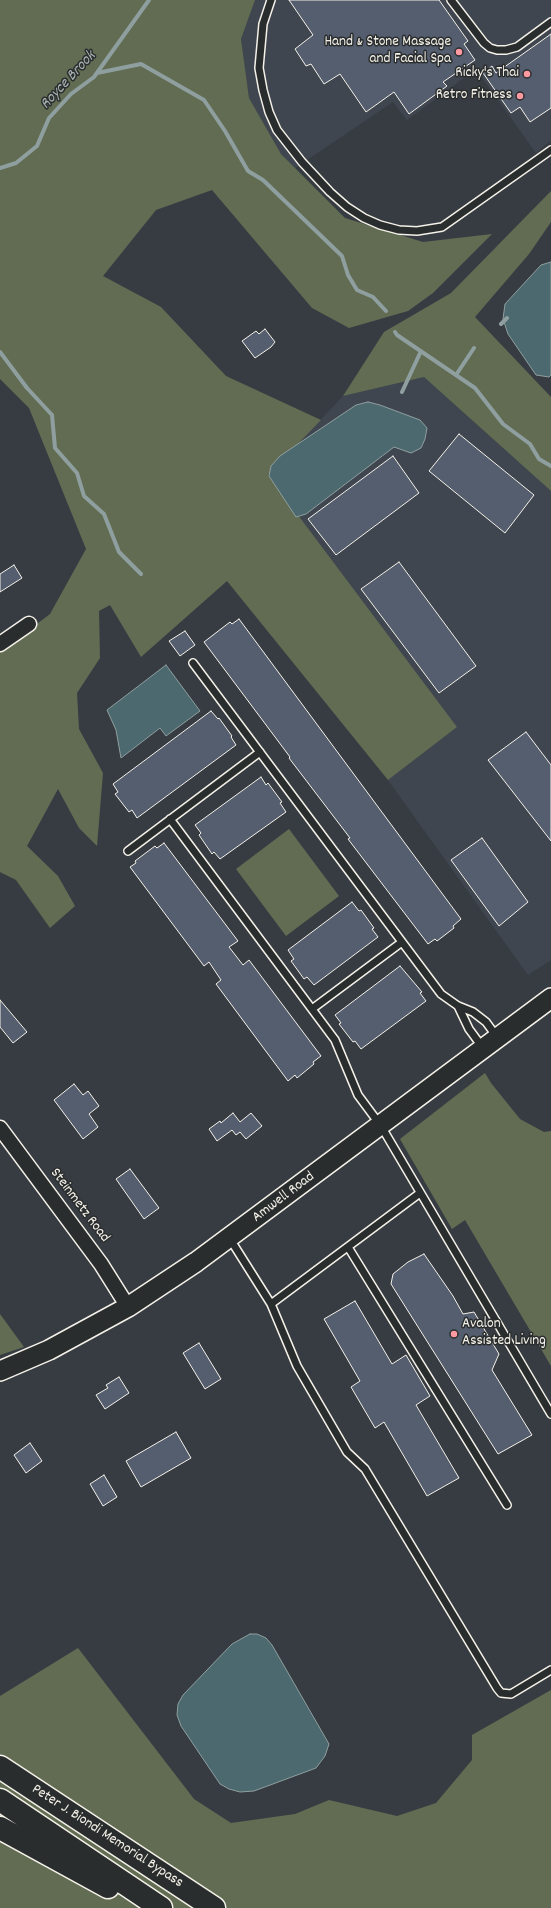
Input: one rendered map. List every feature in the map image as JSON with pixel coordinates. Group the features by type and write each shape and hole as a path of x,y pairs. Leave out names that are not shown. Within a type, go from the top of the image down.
{"highway":[{"name":"Peter J. Biondi Memorial Bypass","path":"0,1767 214,1908"},
{"name":"Peter J. Biondi Memorial Bypass","path":"0,1800 161,1908"},
{"path":"0,1828 98,1882 151,1908"}],"main road":[{"name":"Amwell Road","path":"0,1371 49,1350 128,1307 230,1239 551,998"}],"street":[{"path":"0,644 29,624"},
{"name":"Steinmetz Road","path":"0,1128 101,1264 128,1307"}],"lane":[{"path":"271,0 263,24 260,68 263,90 269,112 277,130 302,162 330,192 347,207 364,218 380,225 399,230 417,231 442,227 551,150"},
{"path":"451,0 484,43 490,48 497,50 506,50 517,46 551,22"},
{"path":"193,663 441,994 458,1006 473,1012 486,1022 491,1044"},
{"path":"128,850 260,752"},
{"path":"170,819 336,1040 344,1057 353,1086 381,1126 551,1414"},
{"path":"312,1008 402,942"},
{"path":"458,1006 469,1029 491,1044"},
{"path":"271,1304 420,1193"},
{"path":"230,1239 271,1304 297,1366 347,1452 365,1469 497,1688 501,1693 511,1694 551,1670"},
{"path":"348,1246 507,1505"}],"shaded area":[{"path":"255,0 551,0 551,140 536,153 476,69 407,120 393,102 295,168 281,154 249,98 241,39"},
{"path":"424,377 551,491 551,960 528,975 388,780 457,727 268,475 343,396"}],"green space":[{"path":"0,0 255,0 241,39 249,98 281,154 345,218 423,242 492,234 433,293 408,311 349,328 312,308 212,190 156,210 103,276 161,307 226,376 321,420 268,475 457,727 388,780 227,581 141,657 110,605 99,611 100,658 77,693 79,729 103,773 97,846 79,828 58,789 27,846 58,876 75,906 50,928 16,880 0,872 0,652 50,614 86,549 29,408 0,379"},
{"path":"551,191 551,222 529,254 475,317 551,397 551,491 424,377 343,396 384,332 451,293"},
{"path":"289,829 339,896 286,936 236,869"},
{"path":"485,1073 491,1083 520,1119 544,1132 551,1131 551,1366 465,1220 452,1229 400,1139"},
{"path":"0,1314 24,1347 0,1355"},
{"path":"78,1648 194,1799 231,1823 295,1814 329,1800 397,1816 436,1803 472,1760 472,1735 551,1690 551,1908 0,1908 0,1696"}],"water":[{"path":"551,262 551,375 549,377 536,375 508,334 503,319 505,304 541,265"},
{"path":"368,402 420,420 427,428 425,439 421,448 411,453 394,447 306,514 296,517 269,476 271,466 280,456 356,405"},
{"path":"166,665 200,711 166,736 160,728 121,758 116,730 107,710"},
{"path":"250,1634 257,1634 266,1638 272,1645 329,1744 325,1756 316,1768 254,1791 240,1792 229,1789 220,1784 181,1726 177,1715 178,1704 183,1695 232,1644"}],"building":[{"path":"289,0 439,0 468,41 464,44 475,60 443,82 447,86 409,114 394,92 366,112 340,74 324,84 311,64 306,66 295,49 313,35"},
{"path":"551,34 551,108 530,122 520,107 511,113 483,73 492,66 496,73"},
{"path":"265,329 275,342 271,347 255,358 242,341 256,331 259,334"},
{"path":"459,434 534,495 505,533 429,471"},
{"path":"393,456 419,493 336,555 308,519"},
{"path":"399,562 476,666 439,693 361,589"},
{"path":"14,565 22,578 0,592 0,574"},
{"path":"239,619 461,919 453,926 454,928 437,941 435,939 428,944 348,839 350,838 204,642 230,622 232,624"},
{"path":"185,631 195,645 180,656 169,641"},
{"path":"211,711 218,719 219,718 232,736 231,737 236,745 137,818 132,810 129,812 115,794 118,792 113,784"},
{"path":"526,732 551,765 551,841 488,760"},
{"path":"261,777 266,785 268,783 282,802 280,803 286,812 220,859 214,852 212,854 199,835 201,833 195,825"},
{"path":"482,838 528,902 499,926 451,860"},
{"path":"164,843 238,941 229,947 243,965 249,960 321,1056 297,1078 295,1075 288,1081 216,984 221,980 209,962 204,966 130,867 136,863 135,861 155,846 157,848"},
{"path":"352,902 359,911 361,910 374,928 372,929 378,937 314,985 307,977 304,979 291,961 294,959 288,950"},
{"path":"400,966 422,992 420,993 426,1001 361,1049 355,1041 353,1042 339,1024 341,1023 335,1015"},
{"path":"0,1000 27,1032 13,1043 0,1027"},
{"path":"74,1084 83,1095 88,1091 99,1106 89,1114 98,1127 83,1139 54,1100"},
{"path":"233,1113 240,1122 251,1113 262,1126 246,1139 240,1132 236,1135 232,1130 217,1141 209,1129 220,1121 221,1123"},
{"path":"130,1169 159,1208 144,1219 116,1179"},
{"name":"Avalon Assisted Living","path":"424,1254 453,1296 463,1314 474,1312 499,1354 492,1370 532,1435 498,1454 391,1284 393,1274 408,1262"},
{"path":"355,1301 392,1364 406,1355 430,1396 416,1405 459,1478 427,1496 384,1422 375,1428 351,1387 360,1381 324,1319"},
{"path":"199,1343 221,1379 205,1389 183,1353"},
{"path":"119,1377 129,1393 105,1409 96,1395 108,1388 106,1385"},
{"path":"176,1432 191,1458 141,1487 126,1461"},
{"path":"30,1443 42,1461 26,1473 14,1455"},
{"path":"104,1475 117,1497 103,1506 90,1484"}],"waterway":[{"name":"Royce Brook","path":"0,168 16,163 37,146 49,118 71,94 94,77 149,0"},
{"path":"97,73 141,64 204,100 225,131 248,171 263,180 342,256 348,275 357,290 373,297 386,311"},
{"path":"501,324 507,318"},
{"path":"395,332 397,335 475,388 503,424 530,444 539,459 551,466"},
{"path":"456,375 474,348"},
{"path":"402,392 421,351"},
{"path":"0,352 27,388 52,415 55,448 77,473 84,496 104,514 119,552 141,574"}],"place":[{"name":"Hand & Stone Massage and Facial Spa","path":"459,52"},
{"name":"Ricky's Thai","path":"527,74"},
{"name":"Retro Fitness","path":"520,96"},
{"name":"Avalon Assisted Living","path":"454,1334"}]}
